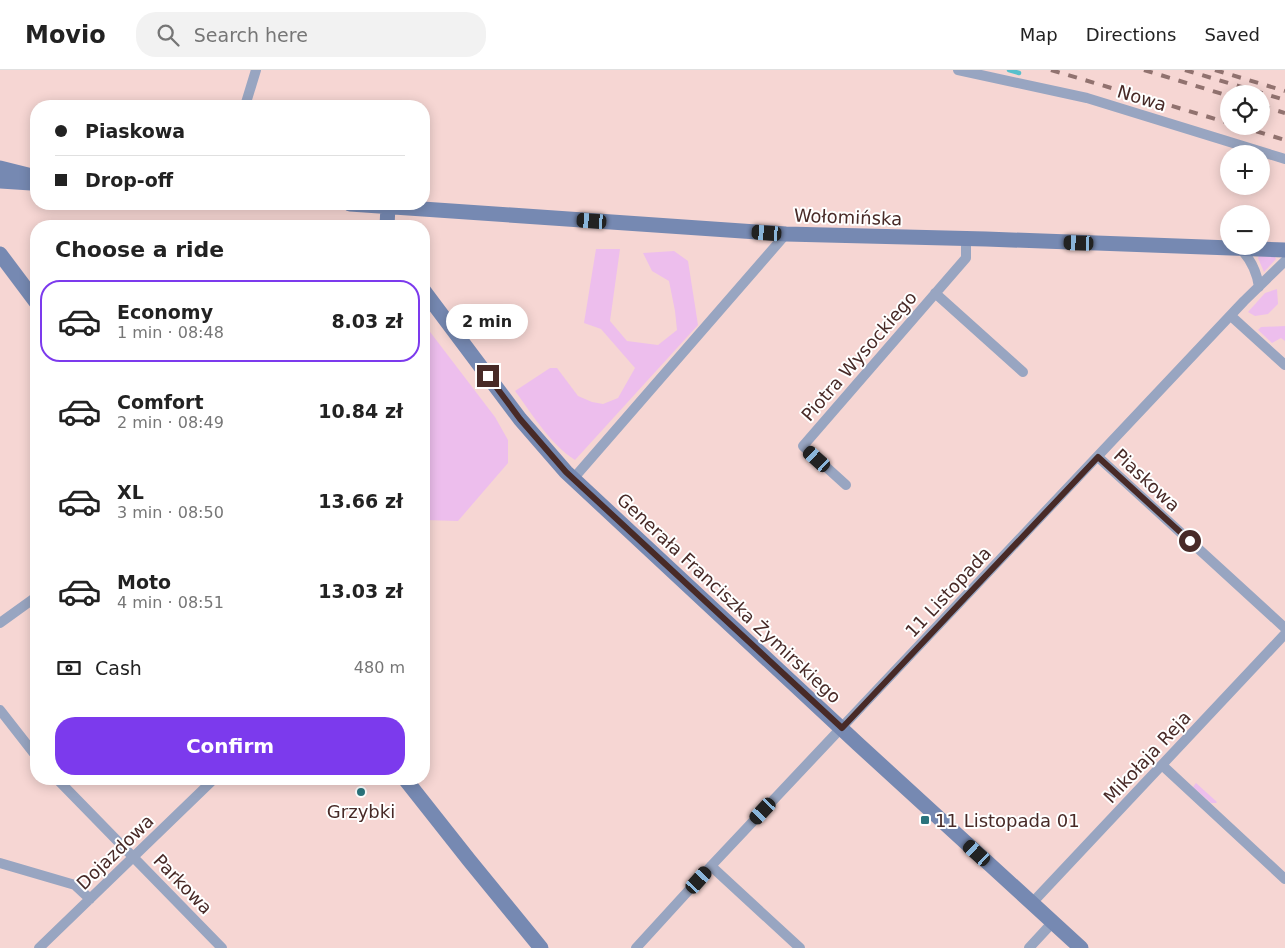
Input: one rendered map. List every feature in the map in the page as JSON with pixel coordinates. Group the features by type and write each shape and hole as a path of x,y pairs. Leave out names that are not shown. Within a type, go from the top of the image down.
{"street":[{"path":"247,100 256,70"},
{"name":"Nowa","path":"958,70 1087,98 1285,159"},
{"path":"0,168 30,176"},
{"path":"0,181 30,183"},
{"name":"Wołomińska","path":"430,209 786,234 1220,248"},
{"path":"574,479 786,234"},
{"name":"Piotra Wysockiego","path":"846,485 803,446 966,258 966,239"},
{"name":"Wołomińska","path":"1270,250 1285,250"},
{"path":"0,254 30,294"},
{"path":"1246,255 1258,277 1258,287"},
{"name":"11 Listopada","path":"636,948 711,866 1258,287 1285,261"},
{"path":"935,292 1023,372"},
{"name":"Generała Franciszka Żymirskiego","path":"430,299 520,419 574,479 1081,948"},
{"path":"1231,316 1285,365"},
{"name":"Piaskowa","path":"1098,457 1285,628"},
{"path":"0,623 30,600"},
{"name":"Mikołaja Reja","path":"1032,902 1285,634"},
{"path":"0,710 30,748"},
{"path":"1162,765 1285,879"},
{"name":"Parkowa","path":"63,785 222,948"},
{"name":"Dojazdowa","path":"39,948 208,785"},
{"path":"410,785 468,860 541,948"},
{"path":"0,863 75,885 90,899"},
{"path":"711,866 800,948"},
{"path":"1029,948 1053,922"}],"shaded area":[{"path":"596,249 620,249 610,321 627,341 658,345 677,330 669,281 652,271 643,253 674,251 688,261 698,325 575,460 550,437 515,391 550,368 557,368 578,396 603,404 618,398 635,368 601,329 584,323"},
{"path":"1259,256 1275,257 1276,259 1264,272 1258,258"},
{"path":"1277,289 1278,304 1268,314 1255,316 1248,312 1265,293"},
{"path":"1285,326 1285,341 1281,338 1272,343 1258,330 1261,327"},
{"path":"430,332 495,417 508,440 508,463 458,521 430,520"},
{"path":"1196,783 1217,802 1211,803 1193,787"}],"waterway":[{"path":"1009,70 1019,73"}],"railway":[{"path":"1051,70 1220,120"},
{"path":"1144,70 1220,93"},
{"path":"1185,70 1285,100"},
{"path":"1215,70 1285,91"},
{"path":"1270,109 1285,113"},
{"path":"1269,135 1285,140"}],"place":[{"name":"Grzybki","path":"361,792"},
{"name":"11 Listopada 01","path":"925,820"}],"route":[{"path":"488,376 520,419 566,472 842,728 1098,457 1190,541"}]}
